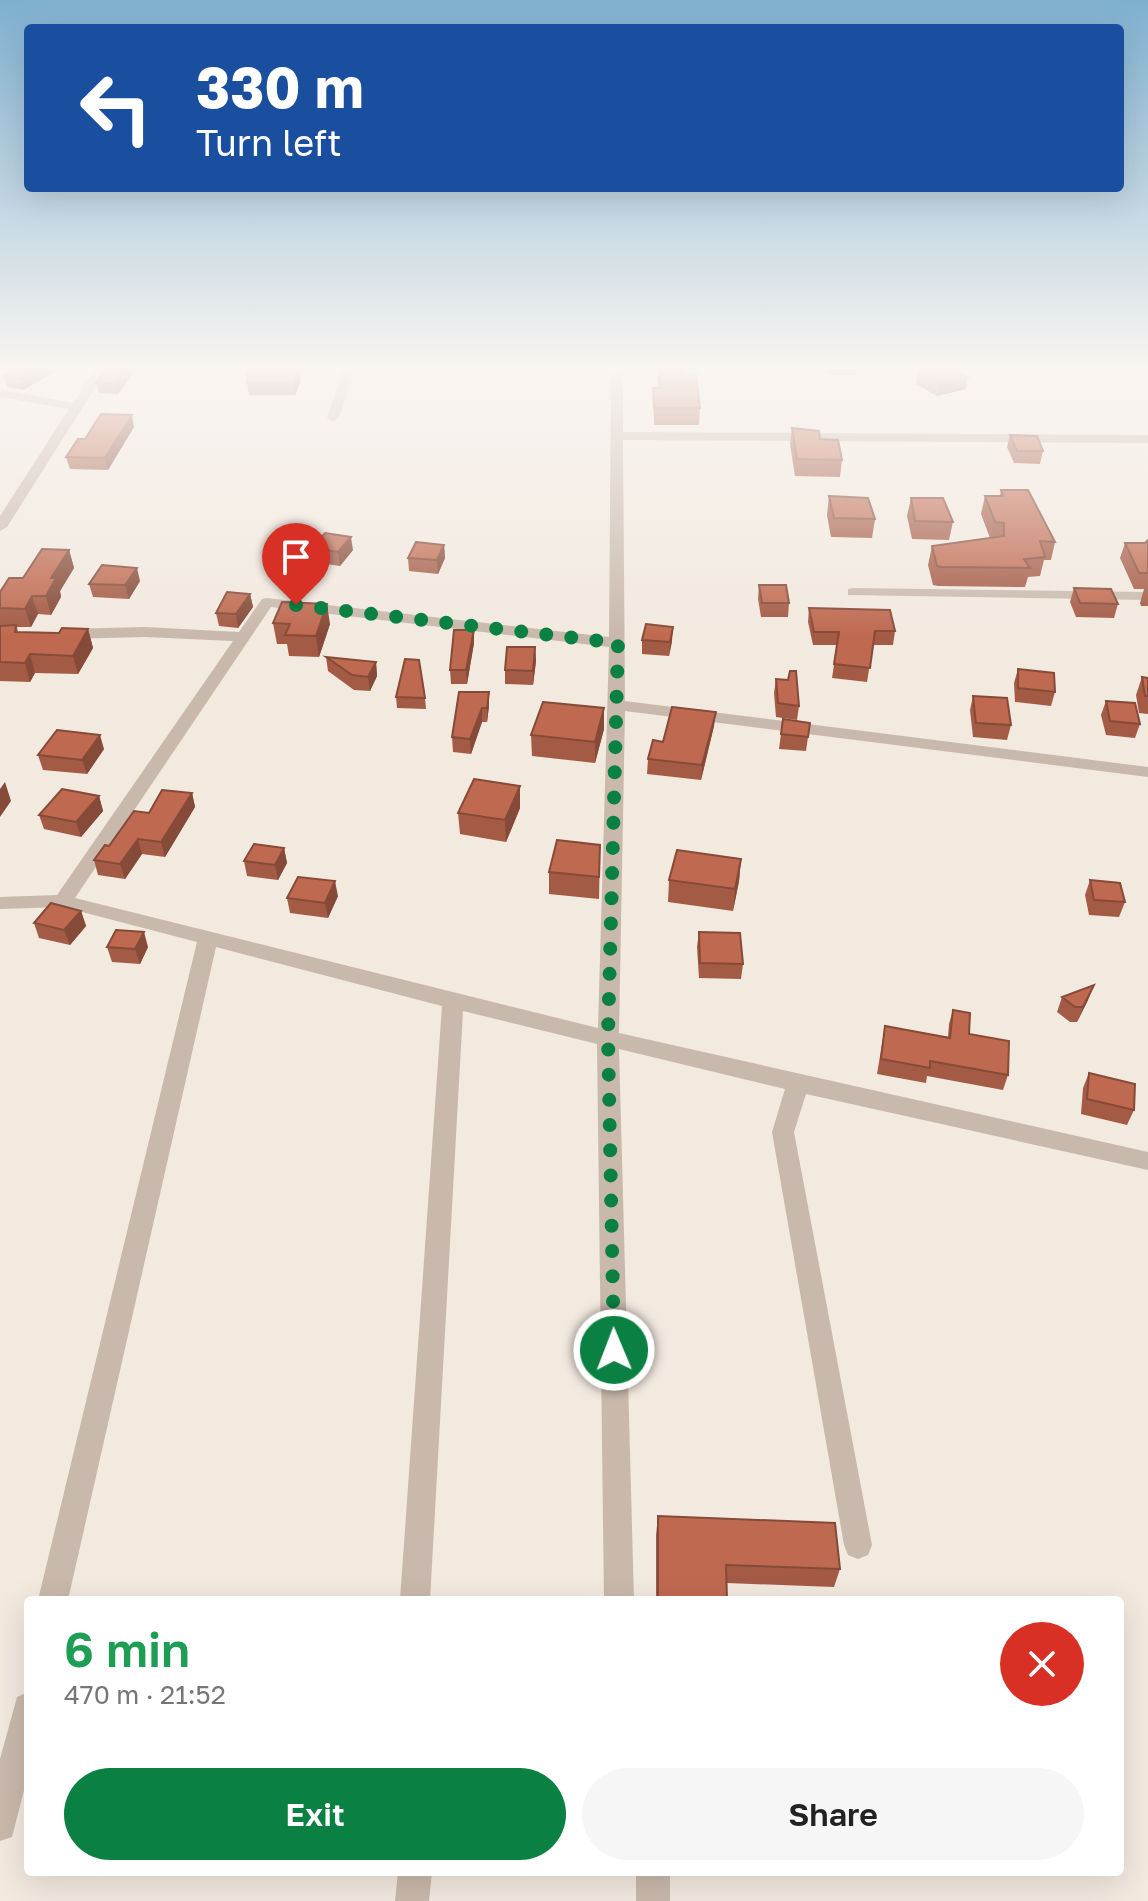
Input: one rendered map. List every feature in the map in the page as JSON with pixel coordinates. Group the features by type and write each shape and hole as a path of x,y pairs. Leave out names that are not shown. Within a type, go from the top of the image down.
{"street":[{"path":"0,527 44,458"},
{"path":"617,458 618,643 608,1036 619,1596"},
{"path":"853,592 1148,596"},
{"path":"63,901 267,602 618,643"},
{"path":"44,635 145,632 244,637"},
{"path":"617,705 1148,772"},
{"path":"0,903 63,901 453,1001 798,1084 1148,1161"},
{"path":"54,1596 208,938"},
{"path":"415,1596 453,1001"},
{"path":"798,1084 783,1132 858,1545"},
{"path":"0,1825 24,1725"},
{"path":"412,1901 415,1876"},
{"path":"653,1876 653,1901"}],"building":[{"path":"842,458 842,460 797,459"},
{"path":"1001,490 1028,490 1055,542 1040,541 1045,557 1024,559 1030,568 937,566 932,546 1004,536 1004,523 995,522 985,496 1003,496"},
{"path":"829,496 868,498 875,519 834,518"},
{"path":"911,498 943,498 953,522 915,521"},
{"path":"325,533 351,537 338,552 312,548"},
{"path":"1148,540 1148,573 1139,573 1125,543 1145,543"},
{"path":"416,542 444,545 437,560 408,558"},
{"path":"42,549 69,550 51,578 56,578 46,596 32,596 25,609 0,608 0,592 9,578 23,578"},
{"path":"102,565 137,568 125,585 89,584"},
{"path":"759,585 786,585 789,603 762,603"},
{"path":"1074,588 1111,589 1118,604 1080,603"},
{"path":"227,592 250,594 236,614 216,613"},
{"path":"282,602 327,604 316,636 285,635 290,624 273,623"},
{"path":"809,608 890,610 895,631 875,631 870,668 834,664 839,632 814,632"},
{"path":"646,624 673,627 670,642 642,640"},
{"path":"16,625 15,632 59,633 62,628 88,629 73,656 30,654 25,663 0,662 0,626"},
{"path":"454,630 474,630 466,670 450,670"},
{"path":"507,647 535,647 533,671 505,670"},
{"path":"326,657 376,662 368,677 352,675"},
{"path":"405,659 419,660 425,698 396,697"},
{"path":"1018,669 1054,673 1055,692 1018,688"},
{"path":"790,671 796,671 799,706 778,703 776,679 788,680"},
{"path":"1142,677 1148,678 1148,696 1145,696"},
{"path":"459,692 489,692 487,708 482,708 470,739 452,737"},
{"path":"973,696 1007,698 1011,725 976,723"},
{"path":"1106,701 1135,703 1140,724 1110,721"},
{"path":"543,702 604,708 595,742 531,735"},
{"path":"672,707 716,712 702,765 648,759 653,740 663,742"},
{"path":"783,719 810,723 808,737 781,734"},
{"path":"57,730 100,735 82,760 38,755"},
{"path":"474,779 520,786 505,820 458,813"},
{"path":"62,789 99,796 76,822 39,815"},
{"path":"162,790 192,793 161,842 138,839 120,864 94,860 105,845 109,846 134,811 149,813"},
{"path":"557,840 600,845 599,877 549,872"},
{"path":"254,844 284,848 275,865 244,861"},
{"path":"677,850 741,859 735,889 669,880"},
{"path":"298,877 335,881 325,903 287,898"},
{"path":"1090,880 1120,883 1125,902 1094,900"},
{"path":"51,903 81,911 64,930 34,923"},
{"path":"116,930 144,932 135,949 107,947"},
{"path":"699,932 740,933 743,964 700,963"},
{"path":"1094,985 1083,1007 1075,1007 1062,997"},
{"path":"953,1010 970,1013 969,1034 1009,1041 1008,1075 930,1061 930,1068 881,1059 885,1026 950,1038"},
{"path":"1089,1073 1135,1084 1134,1110 1087,1099"},
{"path":"658,1516 835,1523 840,1569 726,1565 727,1596 658,1596"}],"route":[{"path":"296,605 618,643 608,1036 614,1350"}]}
